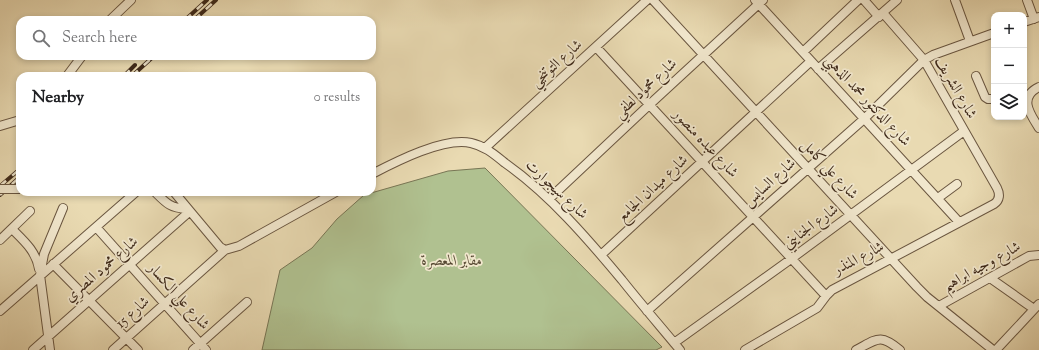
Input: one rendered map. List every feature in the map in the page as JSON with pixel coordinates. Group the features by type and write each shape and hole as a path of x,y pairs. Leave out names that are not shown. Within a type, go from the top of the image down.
{"street":[{"path":"114,16 130,0"},
{"name":"شارع التوتنجي","path":"485,148 647,0"},
{"name":"شارع علي كامل","path":"653,0 917,287 994,350"},
{"path":"803,52 858,0"},
{"name":"شارع الشريف","path":"864,0 881,15 924,60 998,191 998,199 994,204"},
{"path":"818,69 897,0"},
{"path":"955,0 970,41"},
{"path":"1027,0 1036,18"},
{"name":"شارع محمود لطفي","path":"549,199 759,1"},
{"name":"شارع الدكتور محمد الذهبي","path":"759,1 818,69 959,222"},
{"name":"شارع السايس","path":"648,311 864,118 924,60 933,55 991,34"},
{"name":"شارع عبده منصور","path":"596,47 826,296"},
{"path":"70,72 79,60"},
{"name":"شارع ميدان الجامع","path":"601,255 811,61"},
{"path":"976,76 985,97 988,100 991,100"},
{"path":"1027,97 1034,89 1039,87"},
{"path":"1027,105 1039,128"},
{"path":"0,126 16,121"},
{"name":"شارع الجنايني","path":"674,343 791,259 964,131"},
{"name":"شارع سيجوارت","path":"376,172 431,148 444,144 458,142 472,143 485,148 518,172 567,217 601,255 680,350"},
{"path":"938,198 958,184"},
{"path":"0,189 16,189"},
{"path":"0,311 131,196"},
{"path":"158,196 172,207 188,210"},
{"path":"177,196 220,247 225,250 239,246 329,196"},
{"name":"شارع المنذر","path":"745,350 817,308 826,296 836,287 994,204"},
{"path":"40,275 44,254 63,208"},
{"name":"شارع محمود المصري","path":"33,350 188,210"},
{"path":"0,240 30,211"},
{"name":"شارع علي الكسار","path":"96,227 206,350"},
{"path":"12,229 32,250 37,260 50,350"},
{"name":"شارع 15","path":"113,350 225,250"},
{"name":"شارع وجيه ابراهيم","path":"939,306 1029,256 1039,255"},
{"path":"53,264 138,350"},
{"path":"990,278 1037,306 994,350"},
{"path":"193,350 247,302"},
{"path":"856,350 880,339 890,341 900,350"}],"green space":[{"name":"مقابر المعصرة","path":"485,168 662,347 656,350 262,350 280,270 312,248 337,219 363,196 376,196 376,192 448,171"}],"railway":[{"path":"189,16 207,0"},
{"path":"198,16 216,0"},
{"path":"136,72 150,60"},
{"path":"128,72 135,65"},
{"path":"0,186 16,172"},
{"path":"0,195 16,181"}]}
